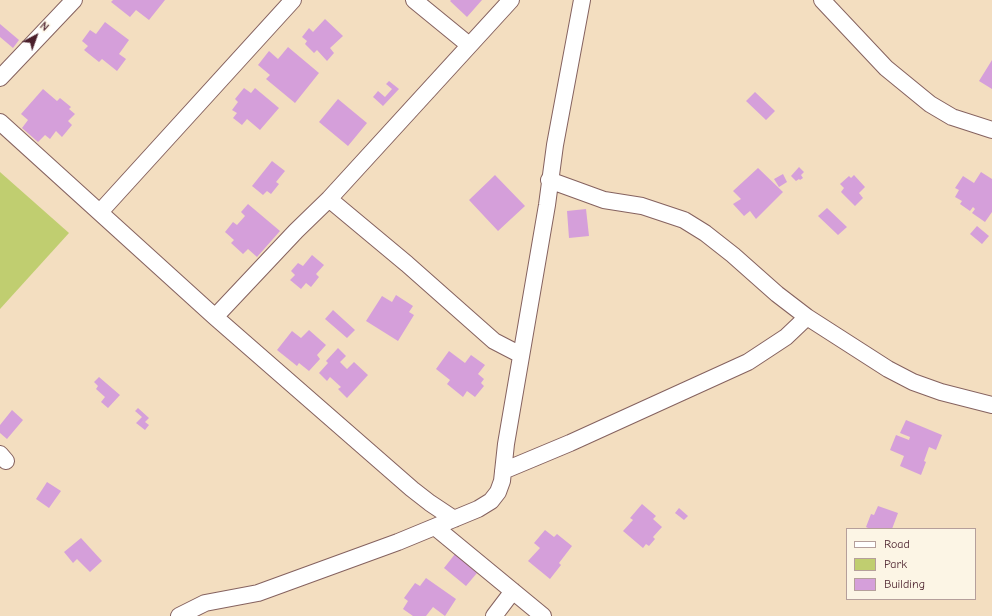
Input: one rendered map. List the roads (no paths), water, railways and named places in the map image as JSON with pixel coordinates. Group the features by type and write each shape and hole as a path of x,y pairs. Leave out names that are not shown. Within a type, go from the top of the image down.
{"street":[{"path":"0,78 74,0"},
{"path":"100,212 293,0"},
{"path":"414,0 469,45"},
{"path":"215,317 296,231 329,199 511,0"},
{"path":"179,616 265,591 353,557 398,542 478,509 491,501 498,492 502,481 506,444 547,205 549,180 560,113 582,0"},
{"path":"822,0 886,68 930,104 952,117 992,130"},
{"path":"0,122 215,317 412,489 454,519"},
{"path":"549,180 604,200 642,206 684,220 705,233 733,255 777,294 807,317 888,369 913,382 941,392 992,405"},
{"path":"329,199 407,264 494,341 521,355"},
{"path":"503,471 570,443 748,362 786,337 807,317"},
{"path":"435,527 543,616"},
{"path":"494,616 513,591"}]}
